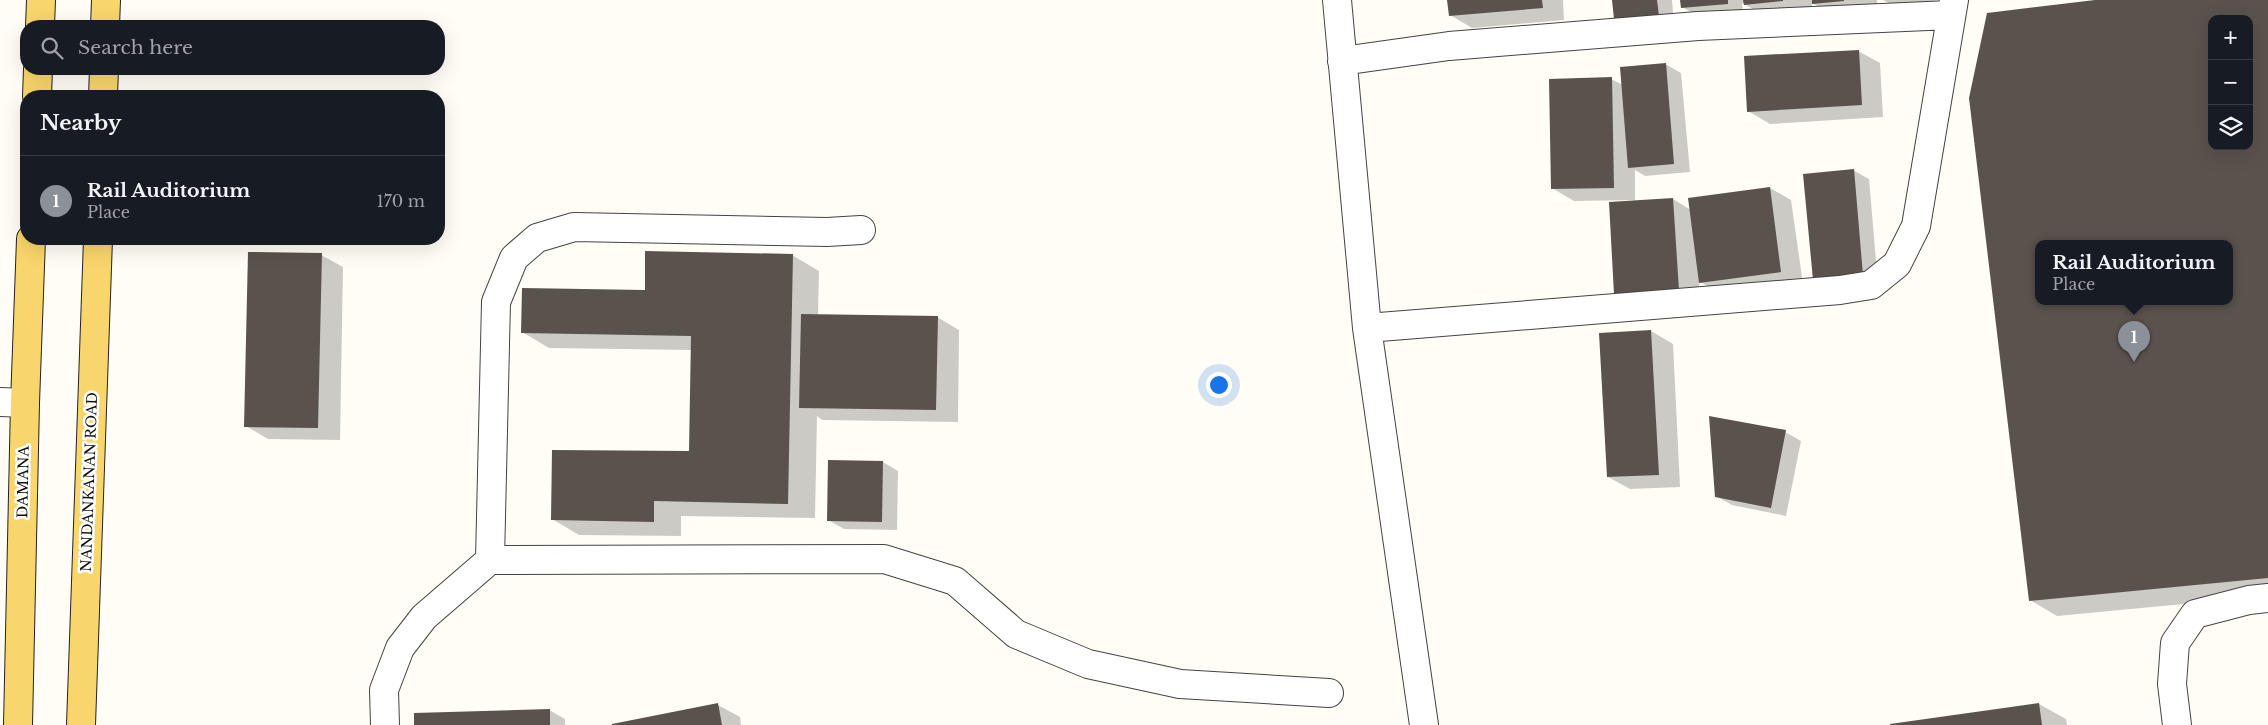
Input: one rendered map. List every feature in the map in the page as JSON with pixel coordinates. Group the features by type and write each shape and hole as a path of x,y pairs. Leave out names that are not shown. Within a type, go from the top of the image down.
{"main road":[{"path":"40,20 41,0"},
{"path":"106,0 106,20"},
{"path":"37,90 38,75"},
{"path":"103,90 104,75"},
{"name":"DAMANA","path":"18,725 12,402 31,245"},
{"name":"NANDANKANAN ROAD","path":"80,725 98,245"}],"street":[{"path":"1337,0 1367,328 1424,725"},
{"path":"1342,61 1449,46 1952,8 1916,226 1897,264 1871,285 1840,290 1367,328"},
{"path":"490,560 496,302 514,258 537,238 574,227 827,232 861,230"},
{"path":"385,725 384,690 400,648 424,617 490,560 884,559 955,581 1016,634 1088,664 1180,684 1329,693"},
{"path":"2178,725 2172,684 2174,643 2195,614 2249,600 2268,598"}],"building":[{"path":"1447,0 1542,0 1543,8 1449,16"},
{"path":"1612,0 1657,0 1659,16 1614,19"},
{"path":"1680,0 1728,0 1728,4 1681,8"},
{"path":"1743,0 1783,0 1783,1 1744,5"},
{"path":"1812,0 1844,0 1844,1 1812,4"},
{"path":"2095,0 2268,0 2268,578 2029,601 1969,98 1987,13"},
{"path":"1859,50 1862,105 1747,112 1744,56"},
{"path":"1666,63 1674,164 1628,168 1620,67"},
{"path":"1612,77 1614,188 1551,189 1549,79"},
{"path":"1854,169 1863,275 1813,280 1803,174"},
{"path":"1770,187 1781,272 1699,283 1688,198"},
{"path":"1673,198 1679,290 1614,294 1609,202"},
{"path":"645,251 793,254 788,504 654,501 654,522 551,520 552,450 689,451 691,336 521,333 522,288 645,290"},
{"path":"248,252 322,253 318,428 244,427"},
{"path":"801,314 938,316 936,410 799,408"},
{"path":"1651,330 1659,475 1607,477 1599,333"},
{"path":"1709,416 1786,430 1771,508 1715,497"},
{"path":"828,460 883,461 882,522 827,521"},
{"path":"718,703 722,725 612,725 612,724"},
{"path":"2039,703 2042,725 1890,725 1890,724"},
{"path":"550,709 550,725 414,725 414,713"}],"place":[{"name":"Rail Auditorium","path":"2134,362"}]}
